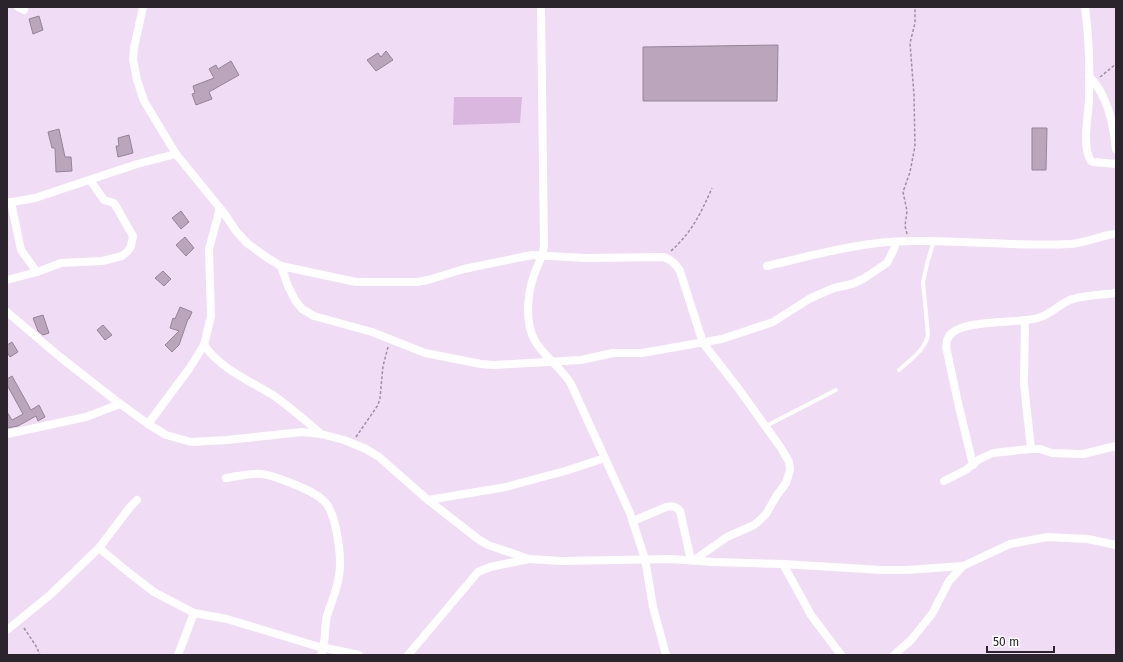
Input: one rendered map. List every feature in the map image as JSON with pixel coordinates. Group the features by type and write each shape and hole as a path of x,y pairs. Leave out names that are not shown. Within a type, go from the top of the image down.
{"street":[{"path":"143,7 134,48 133,67 144,100 176,154 220,208 240,236 266,257 281,266 356,282 422,282 464,269 528,256 543,255 585,258 663,257 674,263 680,271 703,343 766,426 789,462 790,470 786,483 776,495 766,514 760,520 754,525 727,537 693,560"},
{"path":"541,7 545,231 543,255 531,285 528,322 535,341 543,353 553,361 571,384 633,521 645,559 653,608 666,655"},
{"path":"1085,7 1092,79 1086,137 1087,155 1090,161 1093,162 1116,164"},
{"path":"1092,79 1107,105 1114,130 1116,149"},
{"path":"37,272 21,250 9,202 36,198 137,164 176,154"},
{"path":"7,280 37,272 61,263 102,261 122,256 128,252 132,246 132,236 114,203 104,200 90,180"},
{"path":"148,424 189,369 204,345 210,316 208,249 220,208"},
{"path":"768,266 854,247 896,242 934,241 1008,245 1070,244 1101,236 1116,234"},
{"path":"281,266 295,300 302,308 314,316 372,332 425,353 481,364 494,365 581,360 614,354 642,353 722,339 769,324 820,294 834,288 858,282 887,263 894,250 896,242"},
{"path":"973,465 946,347 949,336 957,329 994,322 1038,318 1049,314 1074,298 1116,293"},
{"path":"7,312 60,357 120,404 166,435 191,442 227,440 302,432 321,434 344,440 378,457 428,500 478,539 488,545 529,559"},
{"path":"1025,320 1024,384 1031,448"},
{"path":"204,345 216,360 282,402 321,434"},
{"path":"7,434 86,418 120,404"},
{"path":"944,481 966,470 982,458 993,453 1031,448 1052,453 1083,454 1116,446"},
{"path":"428,500 506,487 605,458"},
{"path":"226,478 250,474 262,474 304,488 320,497 327,504 333,517 339,548 340,565 337,586 325,625 322,651"},
{"path":"7,630 18,623 74,573 99,548 137,500"},
{"path":"633,521 666,507 676,507 680,511 693,560"},
{"path":"894,655 911,640 932,614 949,581 963,566 1010,544 1047,537 1088,539 1116,545"},
{"path":"99,548 154,592 194,613 227,619 322,651 359,655"},
{"path":"408,655 478,572 490,567 529,559 561,561 645,559 693,560 882,570 963,566"},
{"path":"782,564 811,615 841,655"},
{"path":"178,655 194,613"}],"lane":[{"path":"899,370 916,355 926,343 928,335 923,282 934,241"},
{"path":"766,426 836,390"}],"path":[{"path":"910,241 906,229 907,211 902,192 910,172 915,146 914,95 910,43 915,23 915,7"},
{"path":"1092,79 1116,64"},
{"path":"663,257 689,232 700,216 712,188"},
{"path":"353,444 357,434 378,405 383,366 392,340"},
{"path":"18,623 27,632 40,655"}],"shaded area":[{"path":"454,97 522,97 520,123 453,125"}],"building":[{"path":"39,16 43,30 33,34 29,19"},
{"path":"778,45 777,101 643,101 643,47"},
{"path":"386,51 393,60 376,71 367,60 378,53 381,57"},
{"path":"231,61 239,75 209,92 212,99 196,105 192,94 195,93 193,86 214,78 209,69 216,65 218,69"},
{"path":"1032,128 1047,128 1046,170 1032,170"},
{"path":"59,129 65,157 71,157 72,171 56,172 55,148 52,148 48,132"},
{"path":"129,135 133,153 118,157 116,146 119,146 118,138"},
{"path":"181,211 189,222 181,229 172,218"},
{"path":"185,237 194,248 186,256 176,245"},
{"path":"163,271 171,279 164,286 155,278"},
{"path":"180,307 192,312 179,345 172,352 165,345 179,331 170,328 173,318 175,319"},
{"path":"43,315 49,333 43,335 38,331 33,318"},
{"path":"103,325 112,335 105,340 97,330"},
{"path":"12,342 18,352 10,357 7,352 7,345"},
{"path":"12,376 31,410 39,405 45,417 38,421 36,416 18,426 7,428 7,412 12,420 23,414 7,385 7,379"}]}
